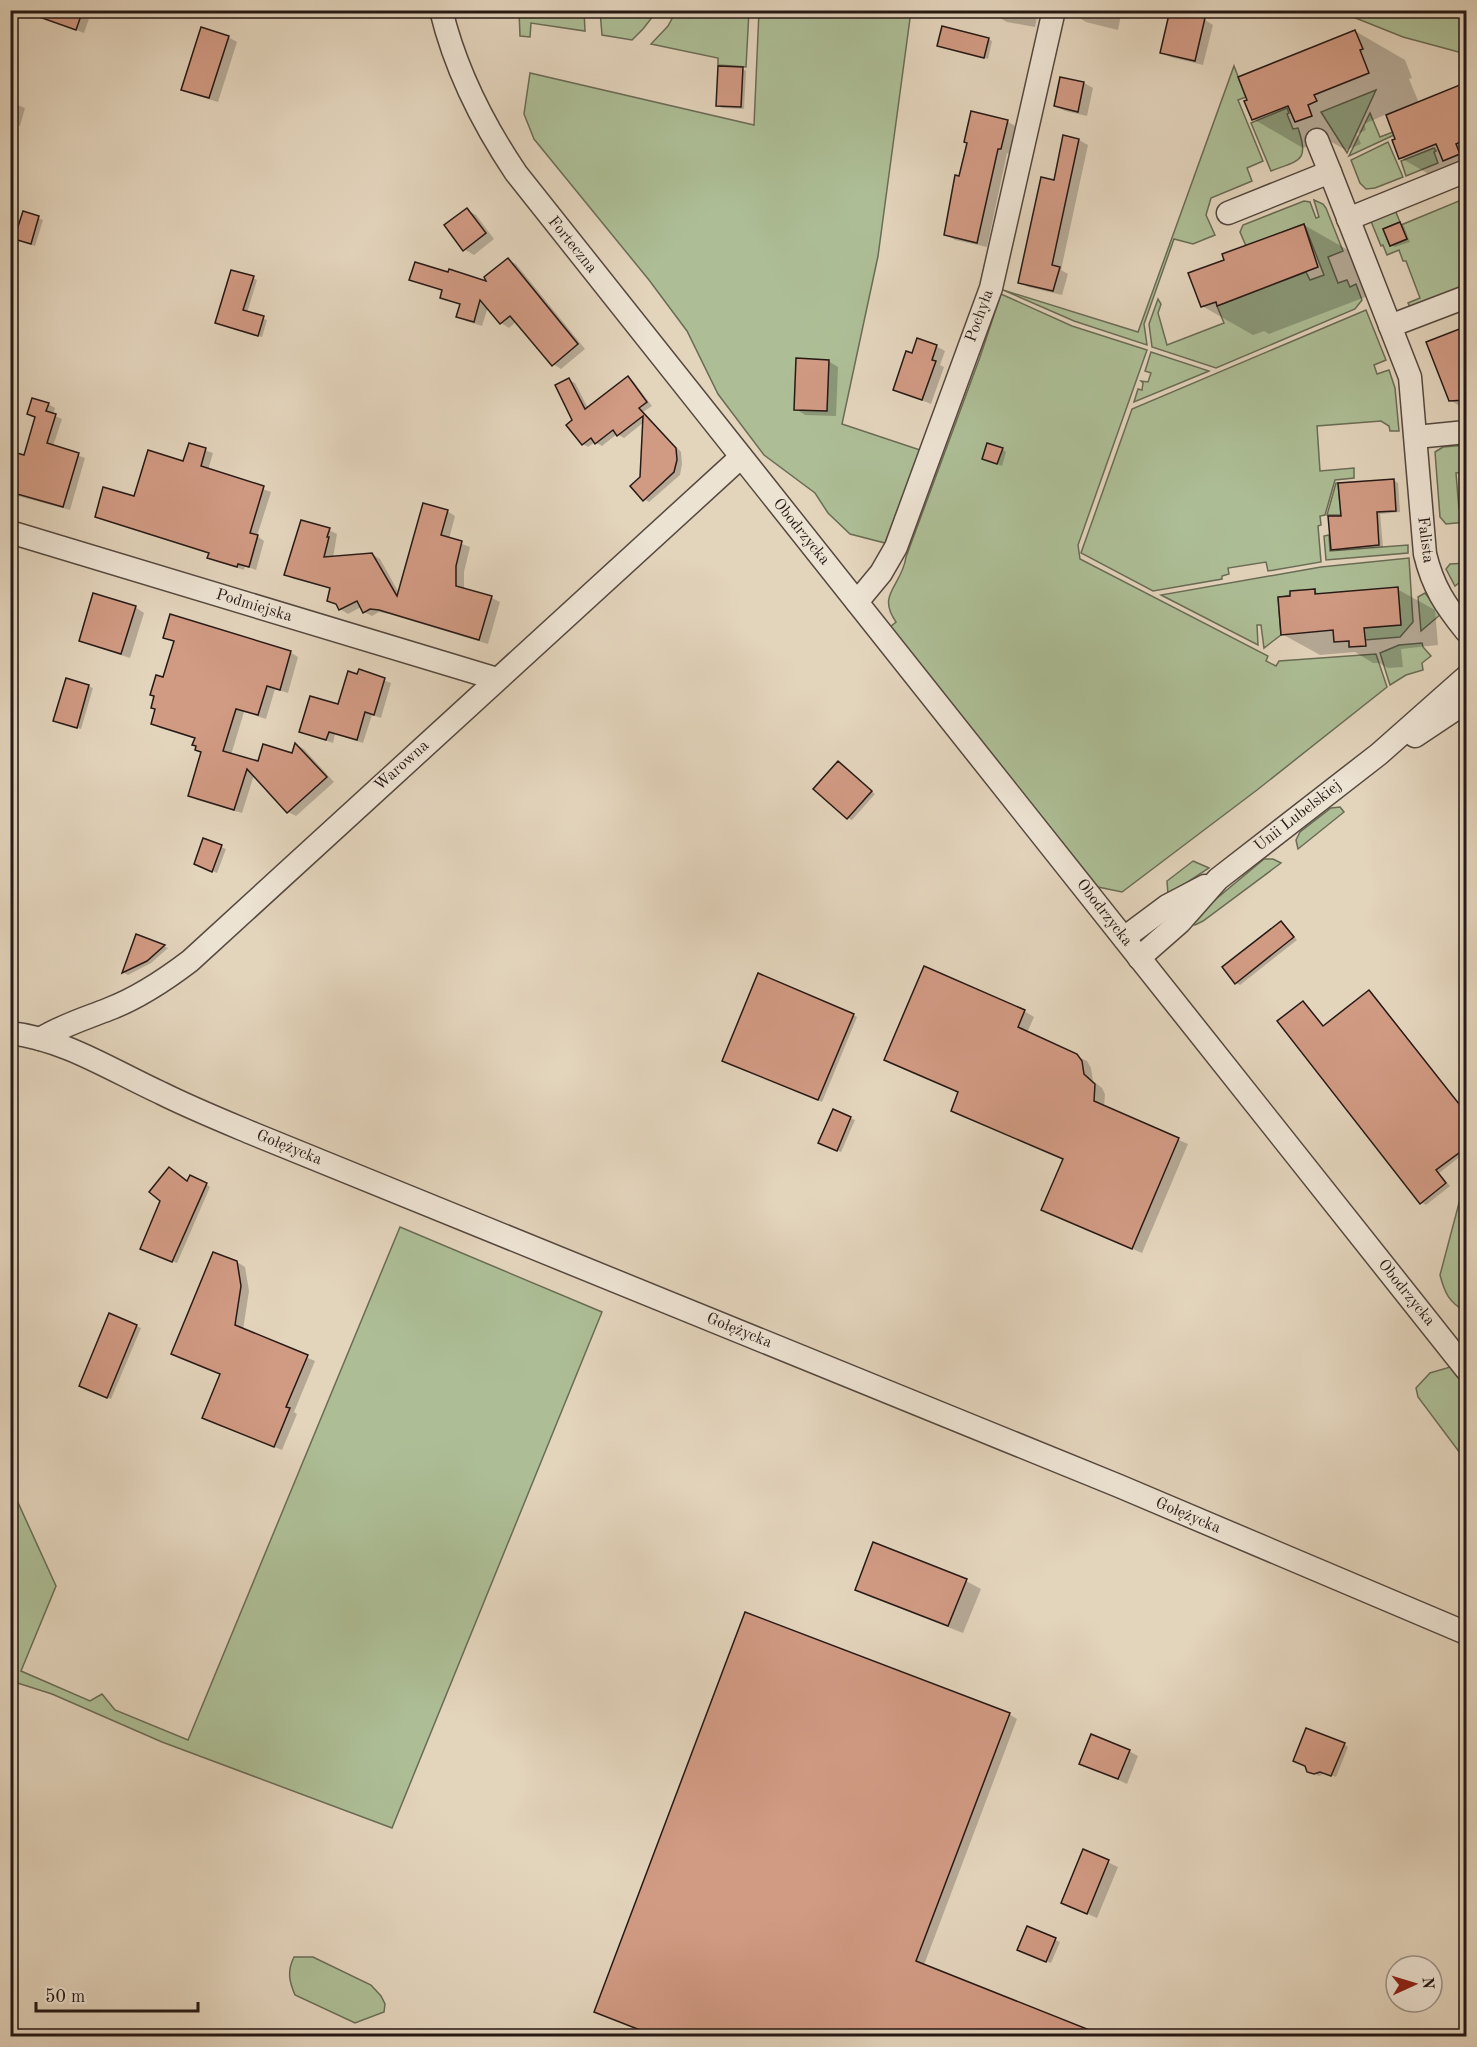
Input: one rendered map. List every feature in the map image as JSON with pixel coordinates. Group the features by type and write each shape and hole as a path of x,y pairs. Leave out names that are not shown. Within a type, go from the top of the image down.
{"street":[{"name":"Forteczna","path":"441,10 458,62 492,138 516,173 741,457"},
{"name":"Pochyła","path":"857,602 881,573 896,547 991,288 1054,10"},
{"name":"Falista","path":"1317,140 1410,377 1425,554 1438,592 1467,631"},
{"path":"1348,219 1467,171"},
{"path":"1228,213 1330,172"},
{"path":"1390,326 1467,297"},
{"path":"1416,437 1467,432"},
{"name":"Obodrzycka","path":"741,457 1467,1369"},
{"name":"Warowna","path":"40,1039 73,1021 110,1008 141,993 176,971 741,457"},
{"name":"Podmiejska","path":"10,532 497,679"},
{"name":"Unii Lubelskiej","path":"1124,938 1167,906 1218,879 1378,754 1448,691 1467,678"},
{"name":"Unii Lubelskiej","path":"1378,754 1419,735 1467,702"},
{"name":"Unii Lubelskiej","path":"1139,958 1180,922 1218,879"},
{"name":"Gołężycka","path":"10,1033 40,1039 91,1060 254,1134 1130,1491 1467,1633"}],"green space":[{"path":"600,10 657,11 632,40 602,35"},
{"path":"519,11 584,11 585,31 531,23 530,37 520,36"},
{"path":"676,11 749,11 746,67 718,65 718,58 651,44 668,26"},
{"path":"759,11 911,11 878,256 842,424 920,450 885,543 850,534 828,513 815,493 764,455 718,394 687,331 649,280 534,139 524,114 530,73 754,125"},
{"path":"1338,11 1466,11 1466,54 1403,37"},
{"path":"1234,66 1246,97 1238,100 1263,161 1247,168 1252,181 1211,198 1206,215 1215,235 1193,244 1174,239 1144,324 1147,345 1074,321 1003,290 1138,332"},
{"path":"1376,90 1347,153 1321,112"},
{"path":"1287,108 1293,129 1298,128 1303,148 1302,154 1295,162 1271,171 1251,123"},
{"path":"1370,113 1380,137 1393,132 1394,135 1349,156"},
{"path":"1388,142 1403,177 1375,188 1366,189 1360,183 1351,160"},
{"path":"1434,148 1438,163 1406,176 1401,161"},
{"path":"1466,198 1466,285 1410,307 1408,303 1420,298 1406,261 1403,261 1399,250 1387,255 1370,219 1395,210 1400,222 1383,229 1390,246 1407,239 1401,225"},
{"path":"1314,200 1326,208 1343,251 1328,257 1338,283 1347,280 1350,287 1356,284 1362,300 1355,309 1216,368 1152,347 1149,324 1158,299 1161,304 1158,313 1167,345 1224,323 1217,306 1306,272 1310,280 1324,275 1304,224 1246,246 1240,232 1243,225 1304,201 1310,202 1316,218 1319,217"},
{"path":"1001,294 1072,326 1147,350 1078,545 1080,559 1268,656 1266,661 1276,666 1279,661 1376,654 1387,687 1257,790 1122,892 1098,887 890,627 896,622 891,612 889,597 904,567"},
{"path":"1366,310 1386,360 1374,365 1377,374 1389,370 1395,388 1399,431 1390,431 1389,426 1381,421 1317,426 1320,471 1354,468 1354,478 1335,480 1325,515 1320,516 1321,525 1318,526 1321,562 1268,571 1266,562 1228,568 1229,574 1222,576 1222,579 1153,591 1081,553 1132,409"},
{"path":"1151,352 1209,371 1134,402 1138,389 1142,390 1141,381 1148,382 1151,373 1145,371"},
{"path":"1466,445 1466,472 1456,473 1459,509 1466,509 1466,522 1446,524 1440,517 1435,452 1443,447"},
{"path":"1336,483 1338,483 1340,504 1357,503 1341,515 1327,515"},
{"path":"1329,535 1330,551 1408,545 1408,553 1326,560 1324,536"},
{"path":"1409,558 1413,622 1400,637 1365,640 1315,594 1315,589 1278,598 1281,635 1264,648 1261,625 1257,625 1258,645 1161,595 1321,567"},
{"path":"1466,563 1466,590 1460,582 1455,586 1446,569 1450,564"},
{"path":"1425,593 1441,614 1421,631 1418,597"},
{"path":"1422,643 1431,656 1422,663 1423,670 1406,675 1390,685 1380,653 1399,645"},
{"path":"1340,807 1344,812 1298,849 1296,840 1300,832 1331,808"},
{"path":"1264,859 1273,859 1281,863 1203,921 1195,925 1190,924 1216,899"},
{"path":"1193,861 1209,868 1168,895 1167,881"},
{"path":"1466,1189 1466,1312 1448,1297 1440,1275 1459,1203"},
{"path":"400,1227 602,1312 392,1828 162,1742 52,1694 11,1681 10,1485 56,1586 21,1671 90,1701 102,1694 115,1710 188,1740"},
{"path":"1450,1367 1466,1388 1466,1461 1418,1397 1416,1388 1430,1373"},
{"path":"294,1957 313,1957 371,1985 385,2004 384,2012 355,2023 295,1995 290,1976 290,1967"}],"building":[{"path":"28,10 83,10 76,30 28,13"},
{"path":"1170,10 1205,18 1195,61 1160,53"},
{"path":"942,26 989,38 984,58 937,46"},
{"path":"201,27 229,36 209,98 181,90"},
{"path":"1355,30 1369,73 1314,95 1317,101 1308,105 1312,116 1295,122 1288,106 1252,120 1238,77"},
{"path":"718,66 743,67 741,107 716,106"},
{"path":"1060,77 1084,82 1078,112 1054,106"},
{"path":"1467,82 1467,139 1456,144 1460,154 1443,161 1436,144 1399,159 1392,140 1395,139 1386,115"},
{"path":"971,111 1008,120 1001,149 998,149 977,243 944,235 955,175 959,176 967,143 964,142"},
{"path":"1063,135 1079,139 1052,265 1060,267 1053,291 1018,283 1041,177 1054,180"},
{"path":"467,208 486,233 463,251 444,225"},
{"path":"23,211 39,216 31,244 14,239"},
{"path":"1400,222 1407,239 1390,246 1383,229"},
{"path":"1304,224 1318,267 1217,306 1216,302 1201,307 1188,273 1224,260 1222,254"},
{"path":"508,258 578,344 552,366 510,316 500,324 480,300 474,322 456,317 460,304 440,298 442,290 409,280 415,262 448,272 449,269 486,281 484,277"},
{"path":"231,270 254,276 243,310 264,316 258,336 215,323"},
{"path":"1467,326 1467,400 1449,401 1426,342"},
{"path":"917,338 937,345 932,360 936,361 922,400 893,390 906,351 912,353"},
{"path":"796,358 829,360 827,411 794,410"},
{"path":"628,376 647,402 639,408 676,448 677,460 674,472 643,501 630,486 640,477 643,416 617,436 613,430 595,444 591,438 582,445 566,425 572,420 555,385 569,378 585,409"},
{"path":"32,398 49,403 46,411 56,414 47,443 79,453 63,507 10,492 10,451 24,455 35,417 27,414"},
{"path":"189,443 206,448 201,466 264,486 250,533 258,535 249,567 238,564 237,567 207,558 209,553 95,517 103,487 134,496 148,450 183,461"},
{"path":"987,443 1003,448 997,464 982,459"},
{"path":"1394,479 1396,511 1377,512 1379,545 1331,550 1328,516 1341,516 1338,483"},
{"path":"423,503 448,510 441,535 462,541 456,566 456,586 492,596 479,640 379,610 370,609 363,613 357,601 339,610 336,604 327,601 330,588 284,575 301,520 330,528 324,557 372,553 397,596"},
{"path":"1398,587 1401,625 1364,628 1366,646 1349,647 1349,641 1334,642 1333,630 1281,635 1278,597 1290,596 1290,591 1315,589 1315,594"},
{"path":"93,593 136,606 121,654 79,641"},
{"path":"170,614 291,651 280,690 267,686 258,715 236,709 223,751 258,761 263,744 292,753 295,743 327,777 287,813 247,769 234,810 188,796 201,752 195,750 196,746 192,745 195,738 151,724 155,709 151,708 154,696 150,695 156,675 163,677 174,641 163,638"},
{"path":"359,669 385,678 374,715 365,712 357,740 329,732 326,740 299,732 310,696 338,704 348,671 357,674"},
{"path":"66,678 89,685 77,728 53,721"},
{"path":"838,761 872,791 847,819 813,789"},
{"path":"203,838 222,845 212,872 194,864"},
{"path":"1281,921 1294,937 1235,984 1222,967"},
{"path":"136,934 165,945 147,961 122,973"},
{"path":"924,966 1025,1010 1018,1027 1077,1054 1082,1061 1084,1074 1095,1084 1094,1101 1179,1138 1132,1249 1041,1210 1063,1159 951,1111 958,1092 884,1060"},
{"path":"758,973 854,1014 818,1100 722,1061"},
{"path":"1369,990 1467,1114 1467,1147 1436,1170 1446,1183 1420,1204 1277,1021 1303,1001 1323,1026"},
{"path":"833,1109 851,1117 837,1151 818,1143"},
{"path":"169,1167 187,1181 190,1175 207,1183 172,1262 140,1249 160,1201 149,1192"},
{"path":"213,1252 237,1261 241,1286 235,1325 308,1355 286,1407 290,1408 274,1447 202,1418 220,1374 171,1354"},
{"path":"109,1313 137,1325 107,1398 79,1386"},
{"path":"873,1542 967,1579 948,1626 855,1590"},
{"path":"745,1612 1010,1713 916,1961 1107,2037 658,2037 594,2012"},
{"path":"1306,1728 1345,1743 1331,1776 1320,1772 1314,1774 1307,1772 1305,1766 1293,1761"},
{"path":"1091,1734 1130,1750 1118,1779 1079,1764"},
{"path":"1083,1849 1109,1860 1087,1914 1061,1903"},
{"path":"1027,1926 1056,1938 1046,1962 1017,1950"}]}
